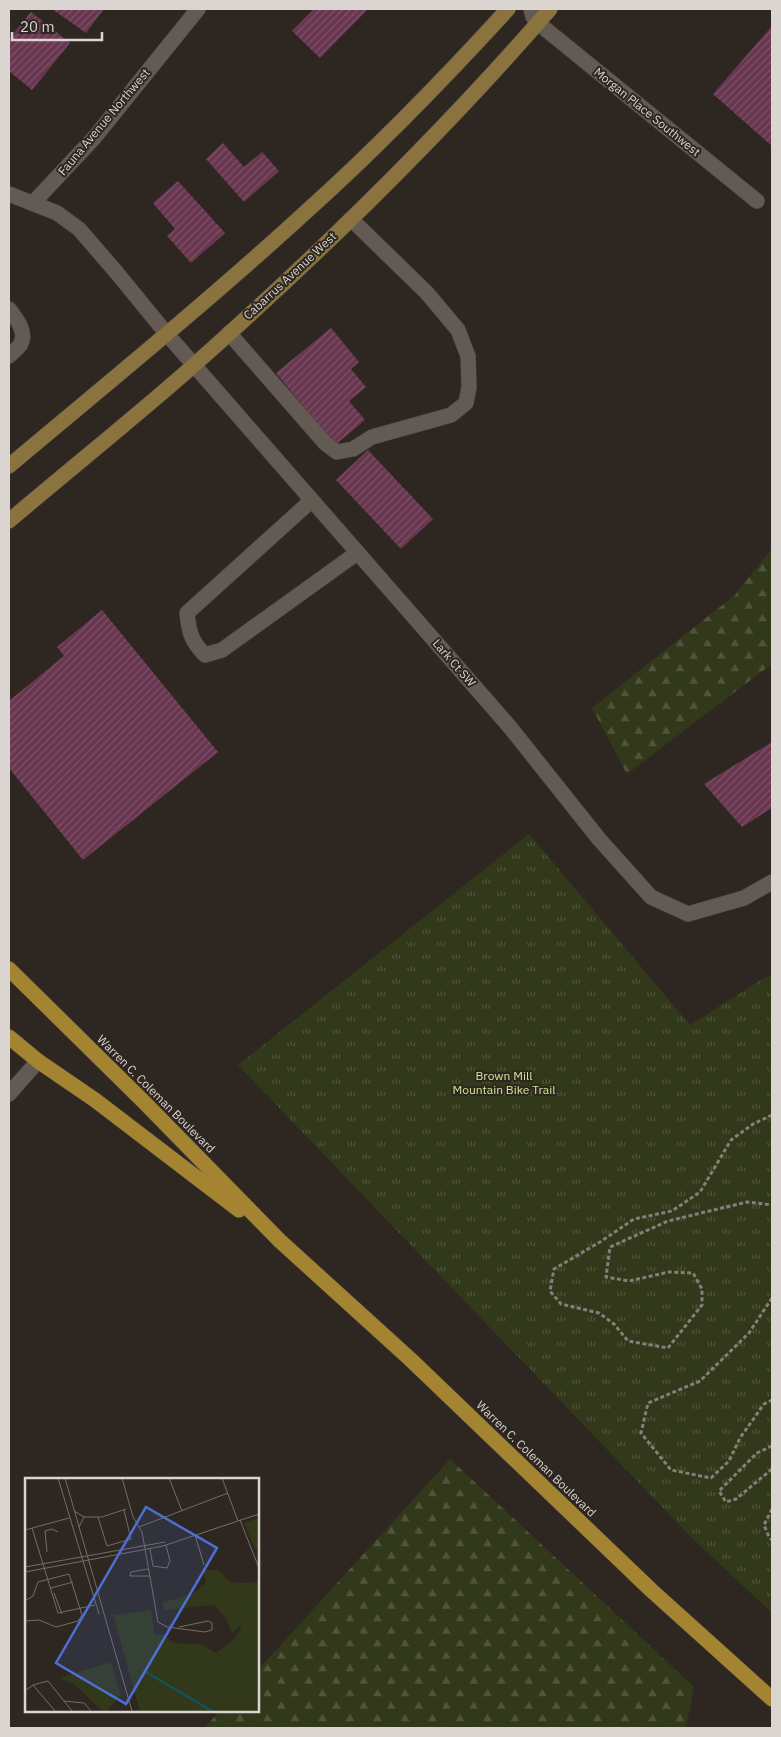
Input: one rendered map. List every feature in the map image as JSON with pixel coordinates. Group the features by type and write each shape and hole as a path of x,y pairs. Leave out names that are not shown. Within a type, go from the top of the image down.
{"highway":[{"name":"Warren C. Coleman Boulevard","path":"9,969 144,1102 280,1241 410,1359 651,1590 772,1699"},
{"name":"Warren C. Coleman Boulevard","path":"9,1037 38,1061 95,1100 280,1241"}],"main road":[{"path":"9,466 166,333 338,182 442,79 508,9"},
{"name":"Cabarrus Avenue West","path":"9,521 194,365 290,278 436,132 550,9"}],"street":[{"name":"Fauna Avenue Northwest","path":"33,204 94,138 198,9"},
{"path":"531,9 532,17 538,23"},
{"name":"Morgan Place Southwest","path":"538,23 757,201"},
{"path":"9,194 57,214 79,229 166,333"},
{"path":"229,333 325,444 337,452 353,449 372,436 451,415 466,403 469,387 468,356 458,330 426,293 351,219"},
{"path":"9,309 17,319 23,332 22,344 9,356"},
{"name":"Lark Ct SW","path":"166,333 509,726 599,839 651,898 688,914 744,898 772,882"},
{"path":"312,500 187,613 188,632 196,647 205,655 222,650 357,553"},
{"path":"9,1094 38,1061"}],"path":[{"path":"772,1115 753,1124 731,1140 700,1192 672,1211 634,1219 554,1269 550,1291 561,1304 599,1313 614,1324 628,1341 668,1348 702,1305 702,1289 693,1273 669,1272 629,1281 606,1276 610,1247 668,1221 748,1202 772,1205"},
{"path":"772,1298 749,1333 700,1381 648,1402 640,1433 671,1470 711,1478 730,1461 740,1438 764,1404 772,1400"},
{"path":"772,1446 757,1453 719,1491 726,1502 736,1499 772,1469"},
{"path":"772,1509 764,1525 769,1538 772,1540"}],"green space":[{"path":"772,548 772,664 627,774 592,708 735,595"},
{"name":"Brown Mill Mountain Bike Trail","path":"529,834 690,1025 769,975 772,976 772,1613 690,1536 238,1065"},
{"path":"450,1459 694,1687 686,1728 204,1728 219,1712 259,1712 259,1669"}],"building":[{"path":"52,9 104,9 86,33"},
{"path":"314,9 368,9 320,58 292,31"},
{"path":"31,12 70,43 32,90 9,71 9,39"},
{"path":"772,26 772,146 713,94"},
{"path":"223,143 244,167 262,152 279,171 244,202 206,159"},
{"path":"178,181 225,233 191,263 167,236 175,229 153,203"},
{"path":"331,328 359,362 351,369 366,387 349,401 365,420 335,445 276,373"},
{"path":"368,450 433,519 401,549 336,480"},
{"path":"102,610 218,752 83,860 9,768 9,701 64,656 57,647"},
{"path":"772,742 772,808 742,827 704,784"}]}
